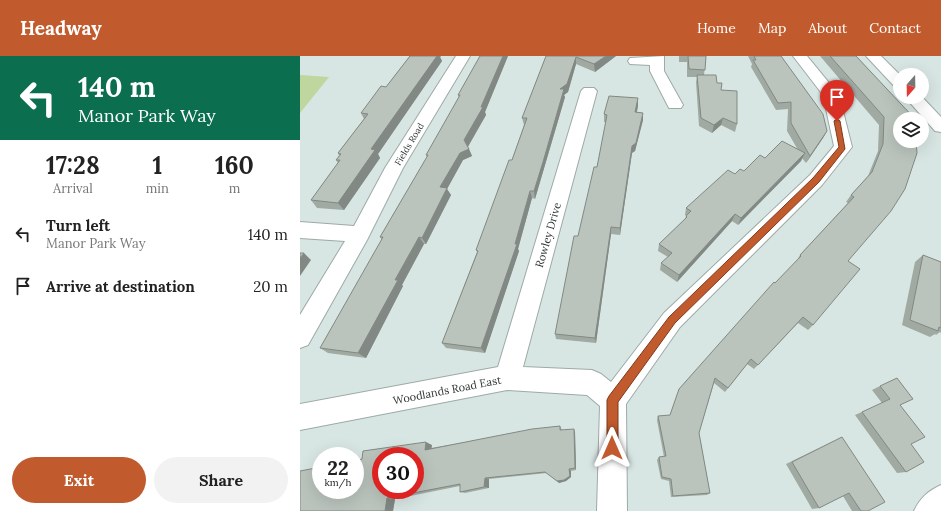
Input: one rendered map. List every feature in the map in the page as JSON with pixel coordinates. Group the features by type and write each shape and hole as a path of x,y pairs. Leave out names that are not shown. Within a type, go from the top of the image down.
{"street":[{"name":"Fields Road","path":"300,337 360,234 394,168 462,56"},
{"path":"612,511 612,400 672,320 816,180 842,147 831,95 800,56"},
{"path":"873,56 893,77"},
{"path":"635,61 657,63 675,105"},
{"name":"Rowley Drive","path":"507,378 589,92"},
{"path":"920,104 941,127"},
{"path":"300,230 360,234"},
{"name":"Woodlands Road East","path":"300,417 507,378 592,383 612,400"},
{"path":"929,511 941,500"}],"green space":[{"path":"300,75 329,77 300,113"}],"building":[{"path":"410,56 437,56 371,149 375,150 338,203 311,200 340,160 336,160 341,154 338,153 368,114 361,113 381,86 386,87"},
{"path":"480,56 503,56 481,107 483,107 464,140 469,149 460,153 440,187 447,188 422,238 419,237 395,280 398,280 358,353 320,348 383,237 380,237 428,155 426,155"},
{"path":"546,56 606,56 594,64 576,57 567,84 560,89 564,89 543,162 534,191 530,191 515,244 517,244 481,348 442,343 478,251 476,250 509,160 512,160 527,118 522,118"},
{"path":"688,56 706,56 705,70 689,69"},
{"path":"754,56 781,56 823,114 827,131 810,156 791,123 791,102 778,103 753,60 756,60"},
{"path":"830,56 856,56 893,96 893,104 901,104 908,112 893,112 893,148 917,148 917,153 905,189 891,211 848,261 860,269 813,325 803,317 758,365 751,359 728,388 715,378 699,433 710,493 673,496 671,479 662,477 659,457 666,456 658,416 670,415 679,389 774,282 775,283 801,256 800,255 854,197 851,195 872,172 883,144 884,117"},
{"path":"697,75 716,75 717,83 722,83 721,90 737,91 737,124 723,118 714,125 701,118"},
{"path":"609,96 638,98 635,112 643,113 636,143 632,146 620,228 611,227 595,338 555,334 574,236 578,236 594,167 597,167 607,115 604,114"},
{"path":"782,141 805,153 741,218 735,214 679,275 661,263 672,253 659,244 687,217 686,216 691,211 686,208 728,170 735,174 740,169 744,171 760,155 765,158"},
{"path":"923,255 941,262 941,328 939,327 938,331 910,320"},
{"path":"897,378 913,399 900,405 925,437 911,444 924,462 906,472 862,412 890,399 880,386"},
{"path":"560,426 560,430 574,429 575,468 569,469 570,476 564,480 557,481 545,472 485,478 484,487 460,492 460,484 424,491 424,447 391,447 426,442 425,450 532,429"},
{"path":"842,437 885,502 868,511 861,511 849,493 819,508 792,462"},
{"path":"372,450 372,499 387,499 385,511 300,511 300,471 312,469 312,499 364,499 364,451"}],"route":[{"path":"612,448 612,400 672,320 816,180 842,147 837,121"}]}
